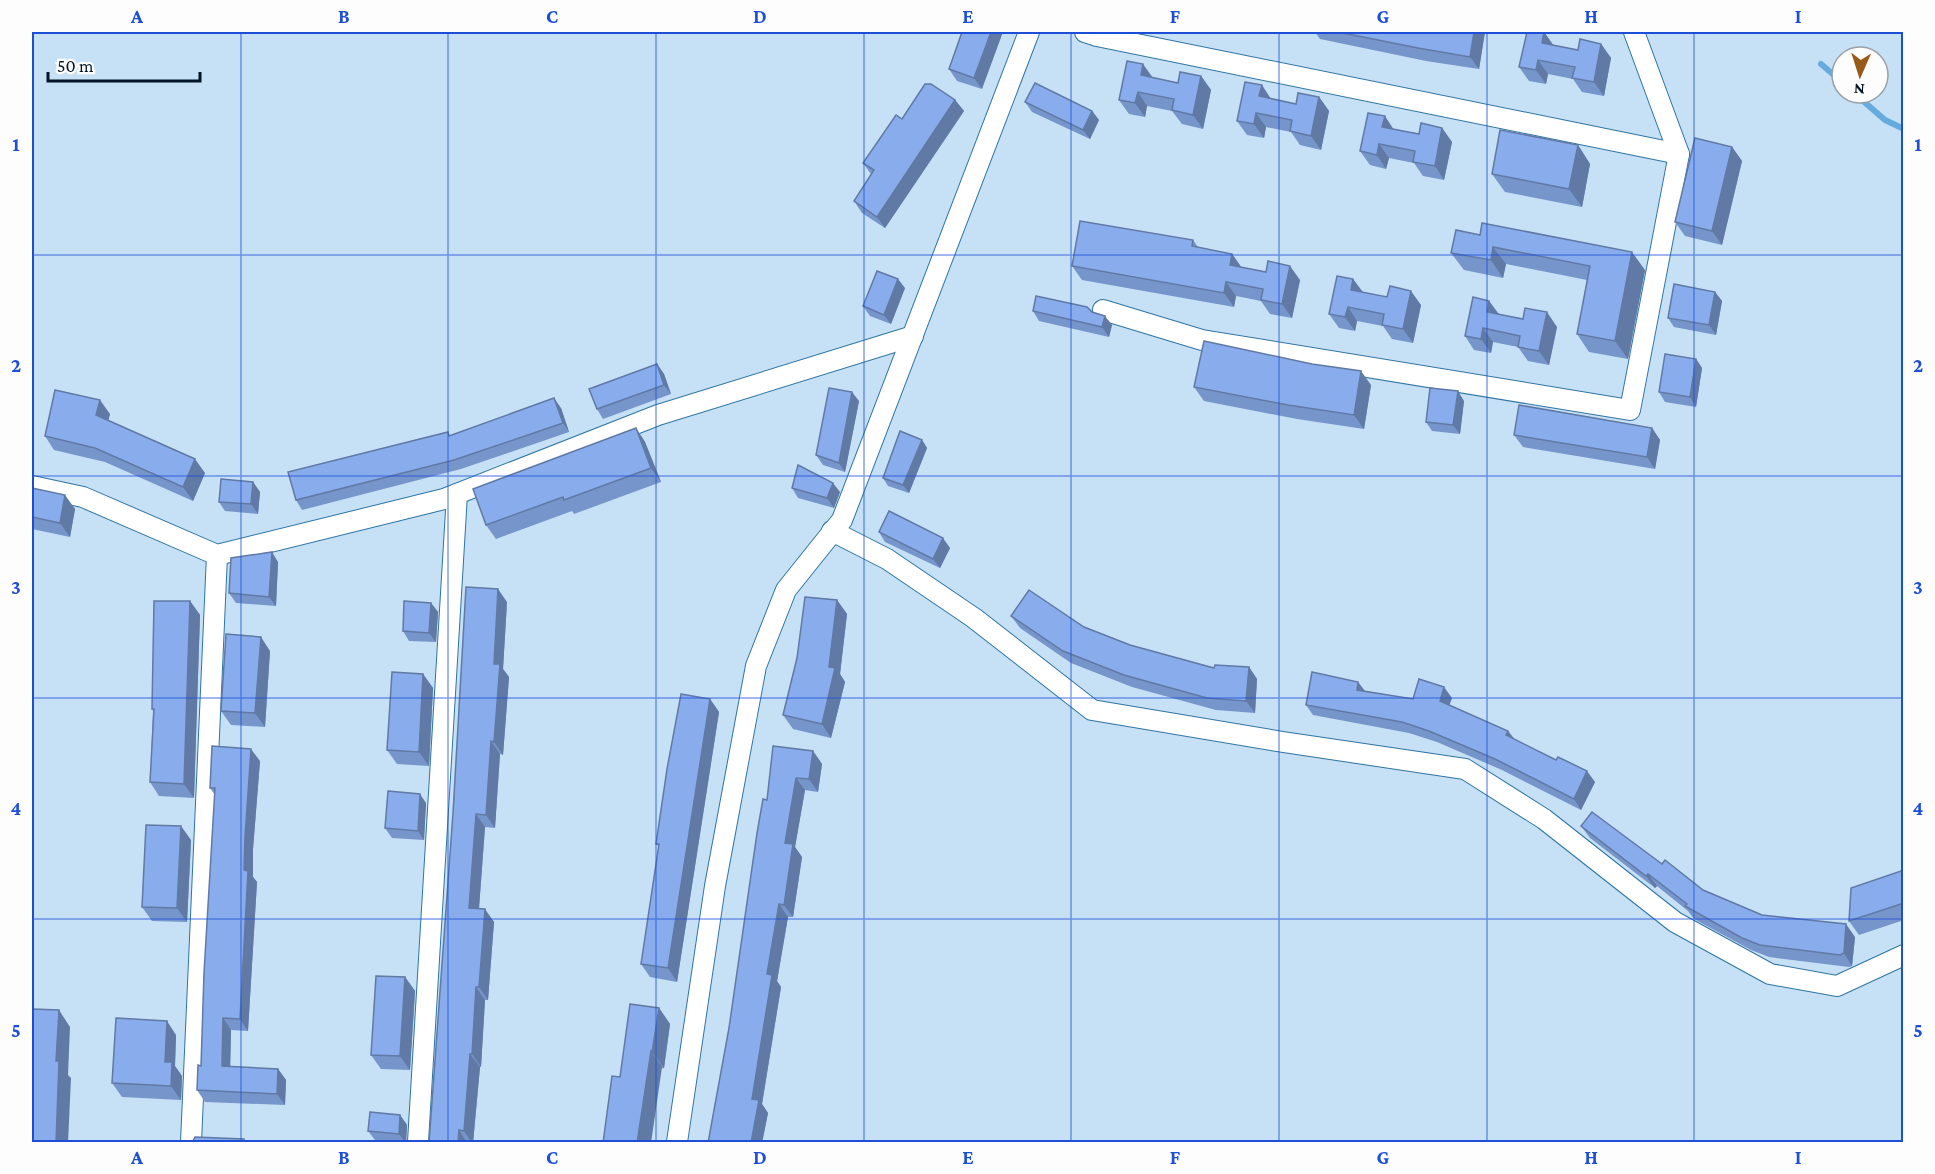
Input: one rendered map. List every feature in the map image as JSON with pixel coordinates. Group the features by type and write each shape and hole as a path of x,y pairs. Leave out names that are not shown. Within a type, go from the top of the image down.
{"street":[{"path":"677,1143 715,886 756,666 786,590 842,520 1029,32"},
{"path":"1085,32 1679,153"},
{"path":"1102,310 1202,340 1630,410 1679,153 1634,32"},
{"path":"32,486 83,497 217,555 458,494 658,415 913,336"},
{"path":"418,1143 458,494"},
{"path":"832,531 887,559 974,618 1092,710 1465,769 1544,819 1675,922 1770,974 1837,986 1904,955"},
{"path":"191,1143 217,555"}],"building":[{"path":"962,32 991,32 974,78 949,69"},
{"path":"1338,32 1474,32 1470,57"},
{"path":"1527,32 1544,32 1542,43 1578,50 1580,39 1601,44 1594,82 1572,78 1575,67 1538,60 1536,70 1519,67"},
{"path":"1127,61 1143,64 1141,75 1178,83 1180,72 1201,76 1193,115 1172,110 1174,99 1138,92 1135,103 1119,100"},
{"path":"1245,82 1262,85 1259,96 1296,104 1298,93 1319,97 1311,136 1290,131 1292,120 1256,113 1254,124 1237,121"},
{"path":"1035,83 1092,111 1083,130 1025,102"},
{"path":"925,84 931,84 955,100 877,217 854,201 874,170 863,163 896,115 902,119"},
{"path":"1368,113 1385,116 1382,127 1419,134 1421,123 1442,128 1435,166 1413,162 1415,151 1379,144 1377,155 1360,151"},
{"path":"1500,130 1578,145 1569,189 1492,174"},
{"path":"1695,138 1732,147 1712,231 1675,222"},
{"path":"1080,221 1193,240 1192,246 1232,254 1230,265 1266,272 1268,261 1290,266 1282,304 1261,300 1263,289 1226,282 1224,293 1072,266"},
{"path":"1482,223 1632,252 1615,341 1577,334 1590,266 1493,247 1491,260 1451,253 1456,230 1480,235"},
{"path":"877,271 898,279 884,315 863,306"},
{"path":"1337,276 1353,279 1351,290 1387,297 1390,286 1411,291 1403,329 1382,325 1384,314 1348,307 1345,317 1329,314"},
{"path":"1674,284 1715,292 1709,325 1668,318"},
{"path":"1036,296 1087,307 1092,312 1105,316 1102,327 1033,311"},
{"path":"1473,297 1489,301 1487,312 1523,319 1525,308 1547,312 1539,351 1518,347 1520,336 1483,328 1481,339 1465,336"},
{"path":"1204,341 1312,364 1361,371 1354,415 1194,387"},
{"path":"1665,354 1696,359 1690,397 1659,392"},
{"path":"657,364 664,385 597,409 589,389"},
{"path":"829,388 852,392 839,463 816,455"},
{"path":"1430,388 1458,391 1453,425 1426,422"},
{"path":"55,390 100,400 96,415 195,459 183,487 95,448 45,436"},
{"path":"554,398 563,423 454,460 296,500 288,472 448,432 449,436"},
{"path":"1519,405 1652,428 1647,457 1514,435"},
{"path":"636,428 651,468 564,500 563,497 486,525 473,489"},
{"path":"900,431 922,440 903,485 883,478"},
{"path":"798,465 833,483 827,498 792,488"},
{"path":"221,479 253,482 251,504 219,502"},
{"path":"32,488 65,495 60,523 32,517"},
{"path":"889,511 943,538 933,559 879,532"},
{"path":"272,552 269,597 229,593 231,558"},
{"path":"466,587 498,589 494,664 500,664 494,742 491,741 486,815 476,814 469,908 485,909 464,1131 459,1130 458,1143 429,1143 453,813"},
{"path":"1029,590 1084,627 1130,645 1214,668 1215,665 1249,667 1246,701 1207,698 1124,675 1063,651 1011,616"},
{"path":"805,597 837,600 829,667 835,668 822,724 783,715 797,658"},
{"path":"154,601 190,601 184,784 150,782 154,709 152,709"},
{"path":"404,601 431,603 429,633 403,631"},
{"path":"226,634 261,637 255,713 221,711"},
{"path":"392,672 423,674 419,752 387,750"},
{"path":"1312,672 1358,682 1357,690 1413,699 1419,679 1444,687 1440,701 1508,731 1506,735 1556,760 1558,757 1587,771 1574,799 1495,759 1429,731 1402,722 1306,705"},
{"path":"681,694 710,699 668,968 641,964 659,844 656,844 667,769"},
{"path":"212,746 251,749 245,837 244,870 248,871 240,1019 223,1018 222,1066 278,1069 277,1094 197,1090 198,1065 201,1066 215,788 210,788"},
{"path":"773,746 813,751 809,779 796,778 785,843 793,844 784,905 779,904 767,974 772,975 752,1099 759,1100 751,1143 708,1143 729,1028 757,833 763,799 767,800"},
{"path":"388,791 420,794 418,831 385,828"},
{"path":"1592,812 1662,864 1665,860 1703,890 1762,915 1846,924 1844,953 1840,955 1760,945 1742,938 1685,906 1687,904 1581,826"},
{"path":"146,825 181,826 177,908 142,907"},
{"path":"1904,870 1904,903 1849,921 1851,888"},
{"path":"376,976 405,977 400,1056 371,1055"},
{"path":"630,1004 659,1008 637,1143 603,1143 612,1076 620,1077"},
{"path":"32,1009 59,1010 56,1061 59,1061 56,1143 32,1143"},
{"path":"116,1018 167,1021 165,1062 172,1062 171,1086 112,1083"},
{"path":"370,1112 400,1115 399,1134 368,1131"},
{"path":"195,1137 244,1139 244,1143 192,1143"}],"waterway":[{"path":"1821,64 1830,72"},
{"path":"1868,105 1885,120 1904,129"}]}
